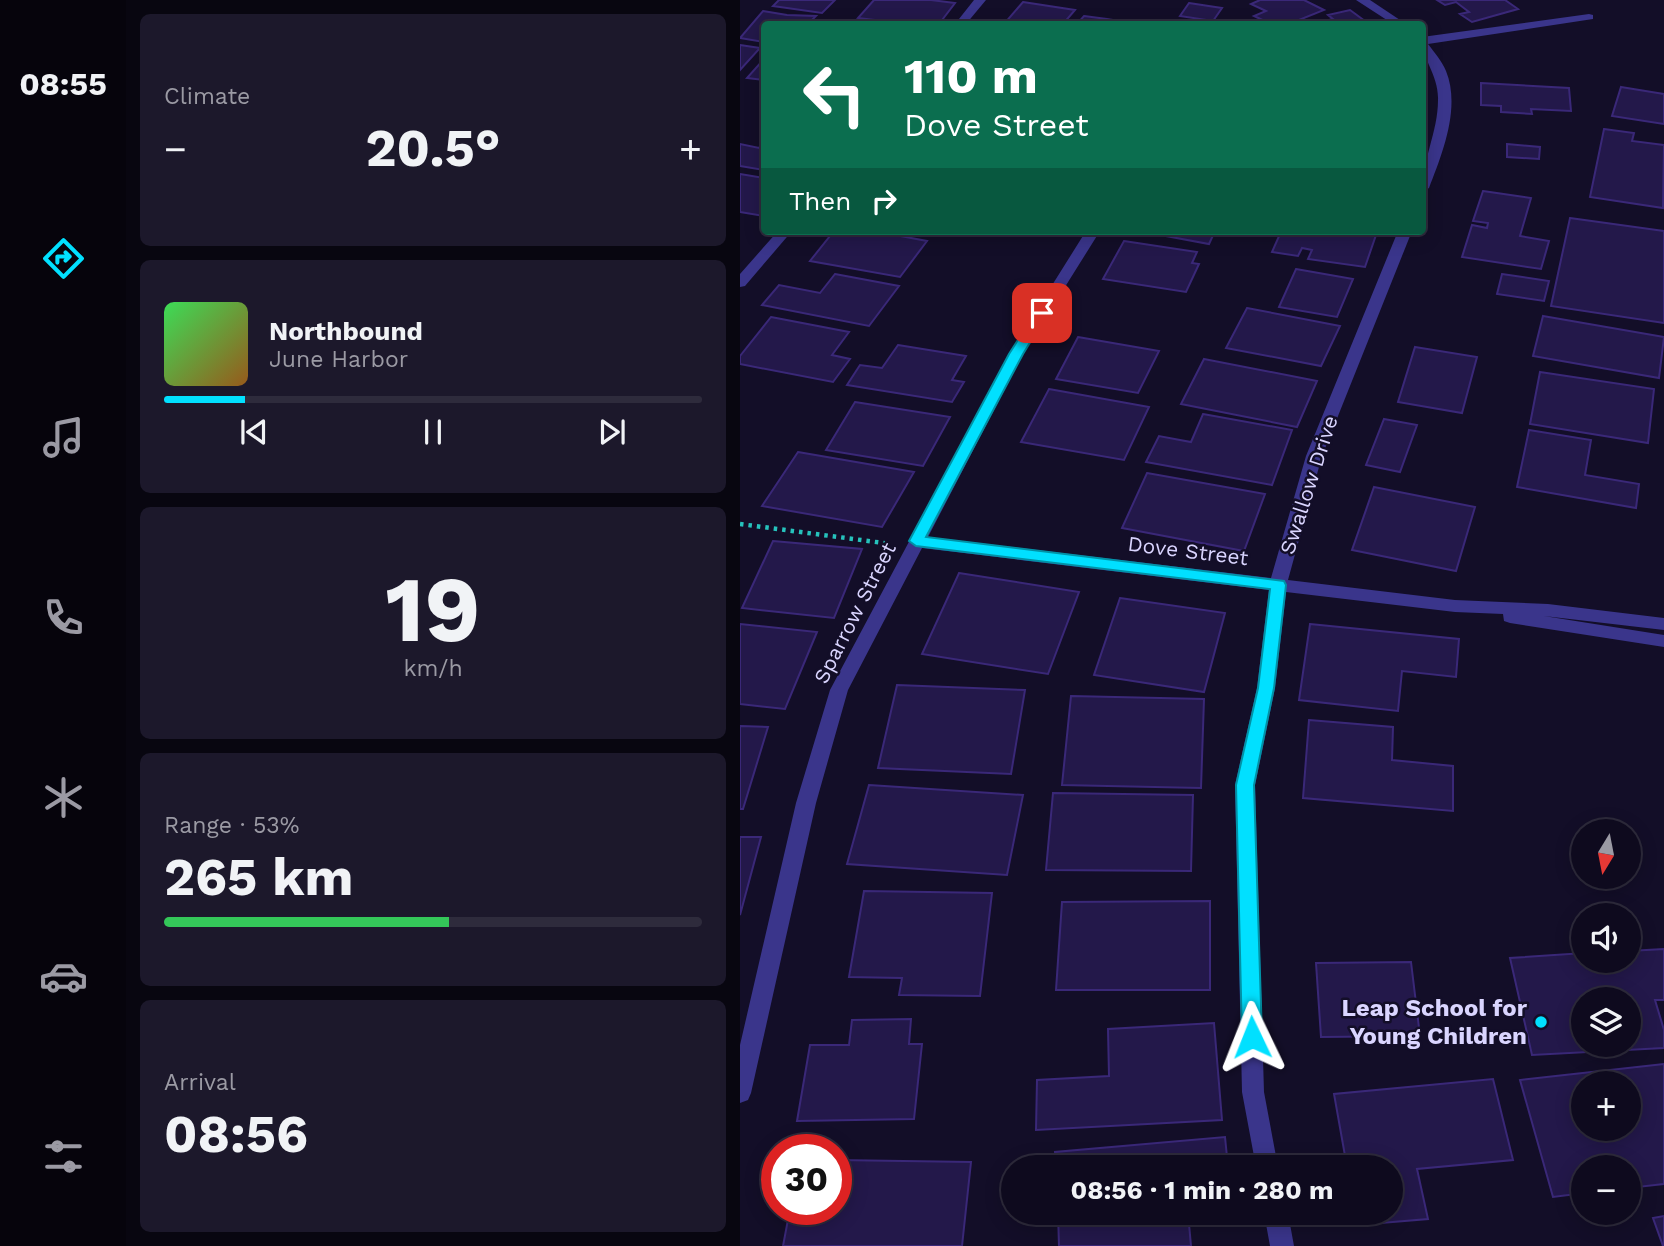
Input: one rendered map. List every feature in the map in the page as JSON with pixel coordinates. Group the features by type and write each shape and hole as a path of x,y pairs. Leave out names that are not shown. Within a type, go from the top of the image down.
{"street":[{"path":"962,21 980,0"},
{"path":"1362,0 1395,21"},
{"path":"1426,42 1589,17"},
{"path":"1426,50 1441,74 1444,107 1436,156 1426,179"},
{"path":"740,284 781,235"},
{"name":"Sparrow Street","path":"740,1091 805,803 839,690 1016,354 1090,235"},
{"name":"Swallow Drive","path":"1265,1155 1253,1093 1245,785 1266,688 1278,585 1314,456 1403,235"},
{"name":"Dove Street","path":"916,541 1596,624 1664,641"},
{"name":"Dove Street","path":"1596,624 1664,624"},
{"path":"1278,1225 1282,1246"}],"path":[{"path":"740,524 885,545 916,541"}],"building":[{"path":"779,0 835,0 822,13 773,6"},
{"path":"874,0 931,0 955,3 941,21 858,18"},
{"path":"1260,0 1304,0 1324,10 1296,21 1265,21 1254,16 1266,11 1251,4"},
{"path":"1437,0 1505,0 1518,9 1472,22 1460,14 1469,12 1456,2 1445,5"},
{"path":"1023,2 1075,10 1066,21 1007,21"},
{"path":"1189,3 1222,8 1213,21 1180,16"},
{"path":"1350,10 1365,21 1325,21 1333,19 1328,15"},
{"path":"763,11 816,16 811,21 761,21 761,42 740,38"},
{"path":"1084,16 1119,21 1080,21"},
{"path":"740,45 760,48 740,70"},
{"path":"761,62 761,80 747,78"},
{"path":"1481,83 1569,88 1571,111 1531,109 1532,114 1501,112 1501,106 1481,105"},
{"path":"1621,87 1664,94 1664,124 1612,116"},
{"path":"1604,129 1634,133 1632,141 1664,145 1663,208 1590,197"},
{"path":"740,144 759,148 761,146 761,170 740,166"},
{"path":"1507,144 1540,147 1539,159 1507,157"},
{"path":"740,174 761,178 761,216 740,212"},
{"path":"1483,191 1531,198 1520,236 1549,241 1541,269 1462,257 1472,225 1487,228 1488,223 1473,221"},
{"path":"1570,218 1664,231 1664,323 1551,306"},
{"path":"831,235 895,235 927,241 900,277 810,261"},
{"path":"1161,235 1213,235 1209,244"},
{"path":"1280,235 1376,235 1365,267 1308,259 1312,250 1302,248 1298,256 1272,252"},
{"path":"1124,241 1197,252 1192,263 1199,264 1186,292 1103,279"},
{"path":"1296,269 1353,279 1337,317 1279,307"},
{"path":"835,274 899,286 869,326 762,305 779,285 820,293"},
{"path":"1502,274 1549,281 1544,301 1497,294"},
{"path":"1247,308 1340,326 1321,366 1226,348"},
{"path":"1543,316 1664,337 1659,378 1533,356"},
{"path":"771,317 849,332 832,355 850,359 833,382 740,364 740,356"},
{"path":"1078,337 1159,351 1138,393 1056,379"},
{"path":"898,345 966,356 952,380 964,382 952,402 847,385 860,365 882,368"},
{"path":"1415,347 1477,357 1462,413 1398,402"},
{"path":"1204,359 1317,381 1297,427 1181,404"},
{"path":"1540,372 1654,389 1648,443 1530,424"},
{"path":"1049,389 1149,407 1124,460 1021,442"},
{"path":"855,402 950,417 923,466 826,450"},
{"path":"1203,414 1292,430 1272,485 1146,462 1159,436 1191,442"},
{"path":"1384,419 1417,425 1400,472 1366,465"},
{"path":"1529,430 1591,440 1585,475 1639,484 1636,508 1517,487"},
{"path":"798,452 914,472 882,527 762,506"},
{"path":"1147,473 1265,494 1244,551 1122,528"},
{"path":"1374,487 1475,507 1456,571 1352,550"},
{"path":"773,541 862,549 834,618 742,608"},
{"path":"959,573 1079,592 1048,674 922,654"},
{"path":"1120,598 1225,613 1204,692 1094,675"},
{"path":"740,624 817,632 785,709 740,704"},
{"path":"1310,624 1459,639 1456,677 1402,671 1398,711 1299,700"},
{"path":"897,685 1025,690 1011,774 878,768"},
{"path":"1071,696 1204,699 1201,788 1062,785"},
{"path":"1309,720 1393,727 1392,760 1453,766 1453,811 1303,798"},
{"path":"740,726 768,727 743,809 740,809"},
{"path":"869,785 1023,795 1007,875 847,864"},
{"path":"1053,793 1193,795 1191,871 1046,870"},
{"path":"740,837 761,837 740,915"},
{"path":"864,891 992,893 980,996 899,995 902,978 849,977"},
{"path":"1210,901 1210,990 1056,990 1062,902"},
{"path":"1664,949 1664,1000 1655,1000 1664,1030 1664,1048 1641,1049 1641,987 1571,987 1571,1053 1532,1055 1510,958 1571,954 1571,973 1641,973 1641,950"},
{"path":"1411,962 1420,1036 1321,1037 1316,963"},
{"path":"911,1019 909,1044 922,1044 914,1119 797,1121 810,1045 849,1045 852,1020"},
{"path":"1214,1023 1222,1120 1036,1130 1037,1080 1109,1076 1108,1029"},
{"path":"1664,1064 1664,1184 1641,1187 1641,1155 1571,1155 1571,1195 1553,1197 1520,1080 1571,1074 1571,1141 1641,1141 1641,1071 1601,1071"},
{"path":"1493,1079 1513,1160 1417,1169 1428,1219 1403,1221 1403,1155 1345,1155 1334,1094"},
{"path":"1225,1137 1227,1155 1055,1155 1055,1152"},
{"path":"852,1160 971,1162 962,1246 783,1246 787,1225 852,1225"},
{"path":"1664,1216 1664,1246 1663,1246 1653,1218"},
{"path":"1058,1225 1189,1225 1191,1246 1059,1246"}],"place":[{"name":"Leap School for Young Children","path":"1541,1022"}],"route":[{"path":"1042,313 1016,354 916,541 1278,585 1266,688 1245,785 1252,1037"}]}
